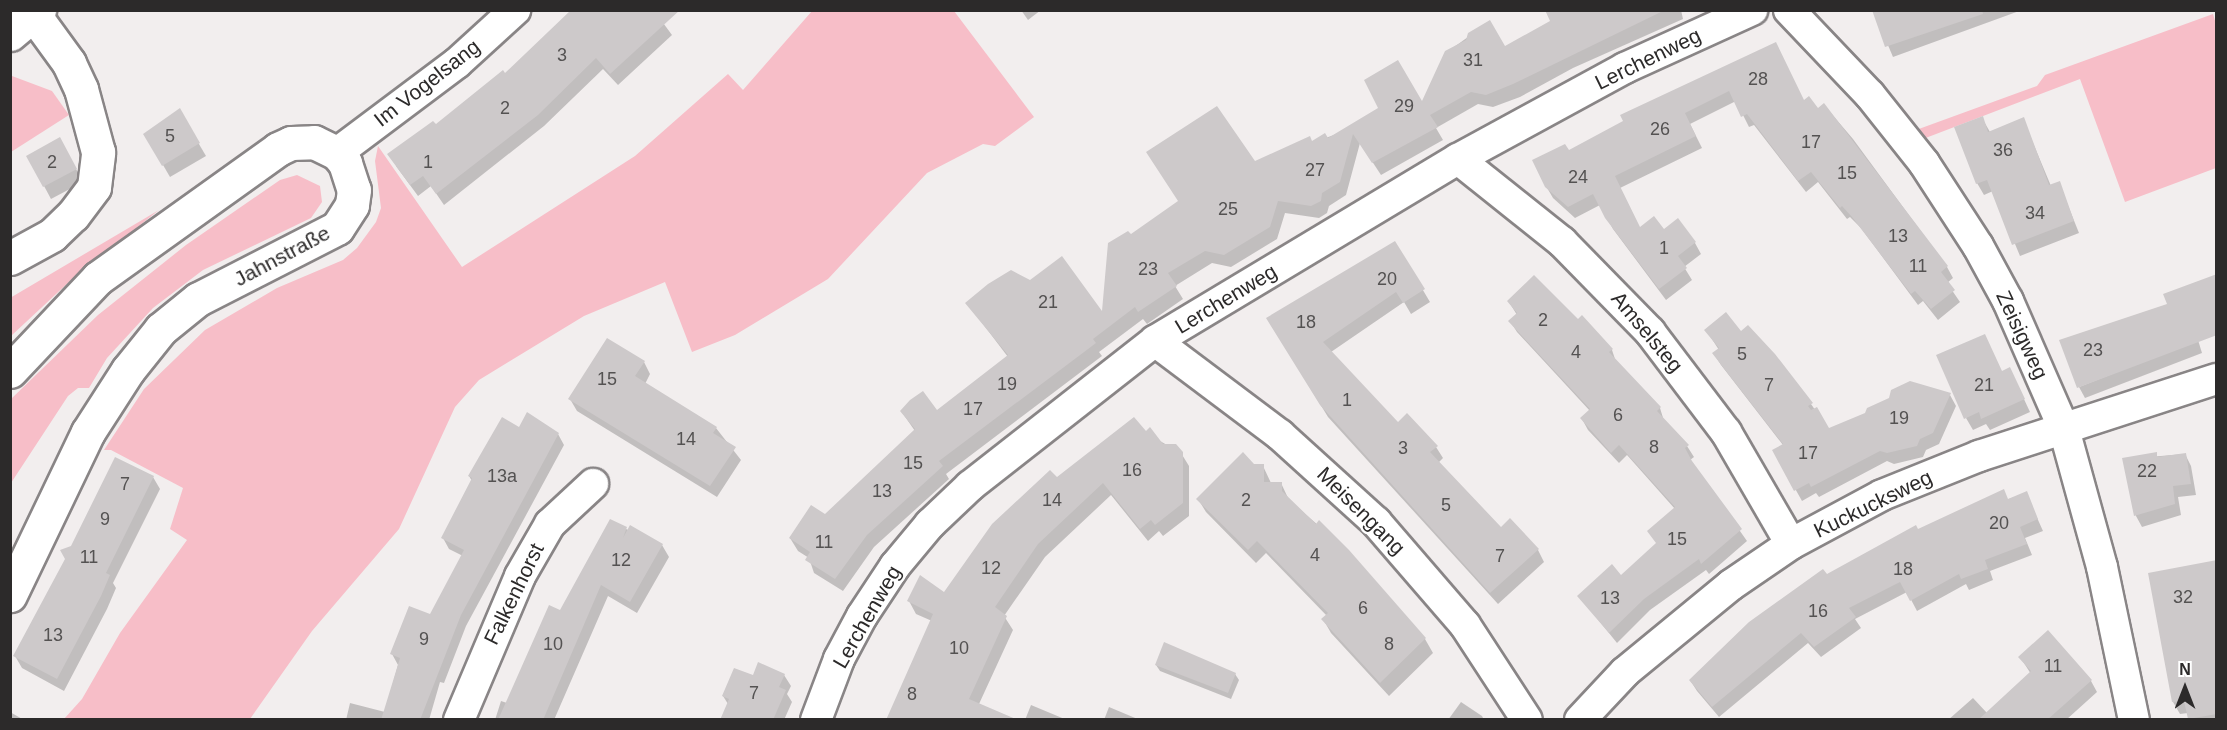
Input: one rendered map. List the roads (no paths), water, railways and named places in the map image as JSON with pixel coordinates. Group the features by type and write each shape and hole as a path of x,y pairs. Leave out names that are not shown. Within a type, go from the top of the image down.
{"street":[{"name":"Im Vogelsang","path":"337,153 457,63 515,10"},
{"name":"Lerchenweg","path":"816,720 839,659 862,616 895,566 930,524 970,486 1155,341 1458,159 1625,68 1752,10"},
{"name":"Zeisigweg","path":"1789,10 1870,95 1929,172 2008,301 2064,429 2102,567 2124,714"},
{"path":"10,258 52,235 73,215 94,187 98,152 81,89 69,63 28,20"},
{"path":"10,371 98,278 278,149 291,143 314,142 337,153"},
{"name":"Jahnstraße","path":"10,595 88,432 128,370 161,330 198,299 327,235 345,219 354,190 351,175 337,153"},
{"name":"Amselsteg","path":"1458,159 1562,242 1650,332 1726,432 1791,544"},
{"name":"Meisengang","path":"1155,341 1280,435 1376,522 1465,625 1527,720"},
{"name":"Kuckucksweg","path":"1580,720 1680,625 1791,544 1882,495 1979,456 2217,379"},
{"name":"Falkenhorst","path":"459,720 520,576 550,524 593,484"}]}
